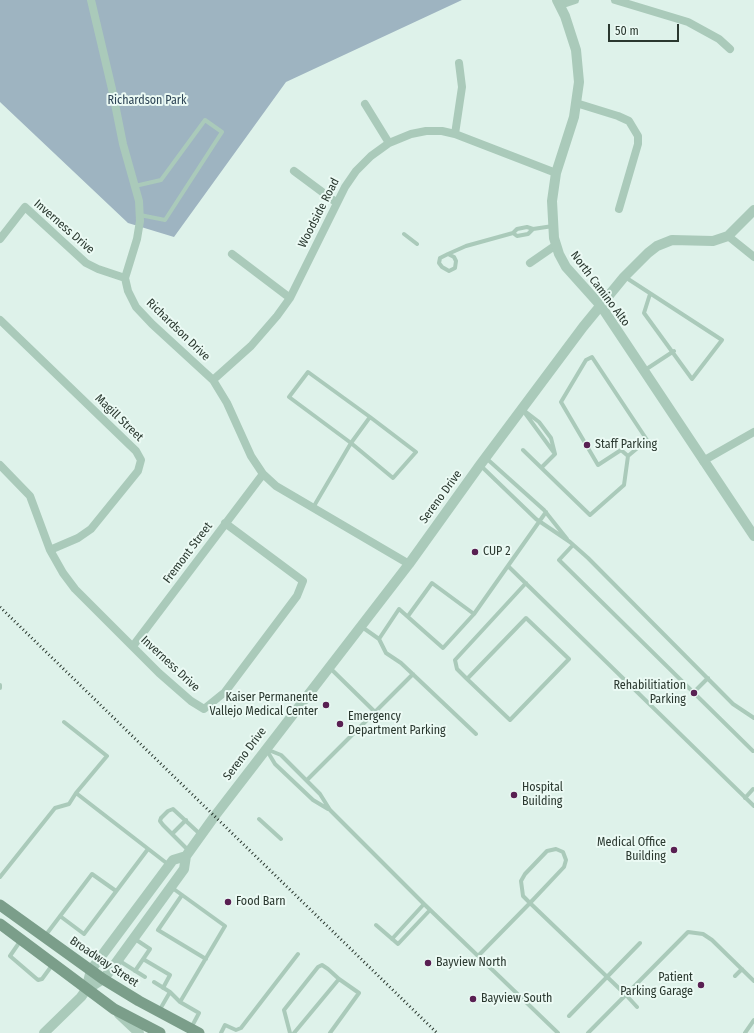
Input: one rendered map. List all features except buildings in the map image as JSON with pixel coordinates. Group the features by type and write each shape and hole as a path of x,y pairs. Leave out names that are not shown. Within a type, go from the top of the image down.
{"main road":[{"name":"Broadway Street","path":"0,905 103,979 195,1031"},
{"path":"0,924 86,990 114,1009 158,1032"}],"street":[{"path":"91,0 140,215 138,239 125,278"},
{"path":"558,3 575,0"},
{"path":"615,0 688,22 719,38 730,49"},
{"name":"North Camino Alto","path":"558,3 576,50 579,82 574,117 556,173 552,201 553,226 556,245 566,267 600,306 754,536"},
{"path":"455,134 462,87 459,63"},
{"path":"576,103 618,116 629,122 638,136 638,144 619,209"},
{"path":"365,104 389,143"},
{"name":"Woodside Road","path":"213,380 251,346 290,298 345,186 356,171 371,156 389,143 411,134 426,131 442,131 455,134 556,173"},
{"path":"294,172 337,203"},
{"name":"Inverness Drive","path":"0,239 25,207 86,263 98,269 125,278"},
{"path":"754,210 728,236 754,257"},
{"name":"Sereno Drive","path":"47,1032 86,990 103,979 184,869 188,854 201,835 360,625 409,564 483,461 600,306 624,277 657,246 672,240 713,241 728,236"},
{"path":"530,263 556,245"},
{"path":"232,254 290,298"},
{"name":"Richardson Drive","path":"125,278 128,291 136,307 152,324 213,380 227,403 250,456 262,474 276,486 314,506 409,564"},
{"name":"Magill Street","path":"0,320 136,450 141,460 138,471 91,529 78,538 50,550"},
{"path":"703,460 754,432"},
{"name":"Inverness Drive","path":"1,467 30,496 50,550 63,573 75,589 164,678 191,701 204,709 225,692 293,602 303,581 225,523"},
{"name":"Fremont Street","path":"133,646 262,474"},
{"name":"Sereno Drive","path":"86,990 91,970 173,860 188,854"},
{"path":"114,1009 138,1033"}],"lane":[{"path":"134,186 161,180 205,120 222,132 165,220 140,215"},
{"path":"448,254 454,257 456,261 455,268 449,271 442,267 440,258 448,254 466,246 513,233 517,229 527,227 533,229 553,226"},
{"path":"404,234 417,244"},
{"path":"624,277 722,340 692,379 674,351 644,313 650,294"},
{"path":"643,371 674,351"},
{"path":"523,450 590,515 624,486 628,456 647,440 592,357 586,360 561,402 598,465 621,450 628,456"},
{"path":"308,372 416,452 393,478 351,443 289,397 308,372"},
{"path":"522,409 539,422 552,438 555,454 542,467"},
{"path":"314,506 351,443 370,418"},
{"path":"483,461 546,512 571,544 733,704 754,718"},
{"path":"483,461 539,522 571,544"},
{"path":"379,639 399,609 443,648 474,614 546,512"},
{"path":"571,544 559,560 753,752 754,750"},
{"path":"508,566 754,806"},
{"path":"408,616 432,583 474,614"},
{"path":"467,679 526,618 569,659 510,720 467,679 458,669 455,660 526,583"},
{"path":"360,625 379,639 386,653 413,674 476,734"},
{"path":"328,667 375,712"},
{"path":"307,780 413,674"},
{"path":"694,692 708,678"},
{"path":"0,877 54,808 69,804 106,756 64,722"},
{"path":"266,749 281,755 307,780 320,794 330,810 430,910 558,1033"},
{"path":"266,749 275,764 312,800 330,810"},
{"path":"745,798 754,789"},
{"path":"76,793 169,866"},
{"path":"188,854 160,821 164,814 173,809 201,835"},
{"path":"259,819 281,839"},
{"path":"172,834 186,820"},
{"path":"60,916 84,934 148,849"},
{"path":"478,956 530,904 564,867 566,860 563,852 556,849 547,852 525,874 521,888 523,896 530,904 637,1006"},
{"path":"45,937 92,874 116,891"},
{"path":"171,887 225,926 180,1002"},
{"path":"182,895 158,930 206,959"},
{"path":"392,939 424,904"},
{"path":"376,925 398,944 430,910"},
{"path":"588,1033 688,932 703,934 712,940 754,981"},
{"path":"134,938 150,949 135,971"},
{"path":"21,940 10,956 38,980 42,979 53,964"},
{"path":"569,1016 640,943"},
{"path":"221,1033 225,1025 236,1030 241,1028 298,954"},
{"path":"143,959 170,975 163,988"},
{"path":"117,960 145,977"},
{"path":"290,1033 284,1010 318,967 322,966 359,993 330,1033"},
{"path":"735,976 742,969"},
{"path":"294,1033 339,979"},
{"path":"154,982 170,992 180,1002 199,1013 195,1031"},
{"path":"159,1012 170,992"},
{"path":"745,1033 754,1020"}],"green space":[{"name":"Richardson Park","path":"0,0 462,0 286,82 174,237 128,223 0,102"}],"railway":[{"path":"0,607 437,1033"}],"place":[{"name":"Staff Parking","path":"587,445"},
{"name":"CUP 2","path":"475,552"},
{"name":"Rehabilitiation Parking","path":"694,693"},
{"name":"Kaiser Permanente Vallejo Medical Center","path":"326,705"},
{"name":"Emergency Department Parking","path":"340,724"},
{"name":"Hospital Building","path":"514,795"},
{"name":"Medical Office Building","path":"674,850"},
{"name":"Food Barn","path":"228,902"},
{"name":"Bayview North","path":"428,963"},
{"name":"Patient Parking Garage","path":"701,985"},
{"name":"Bayview South","path":"473,999"}]}
